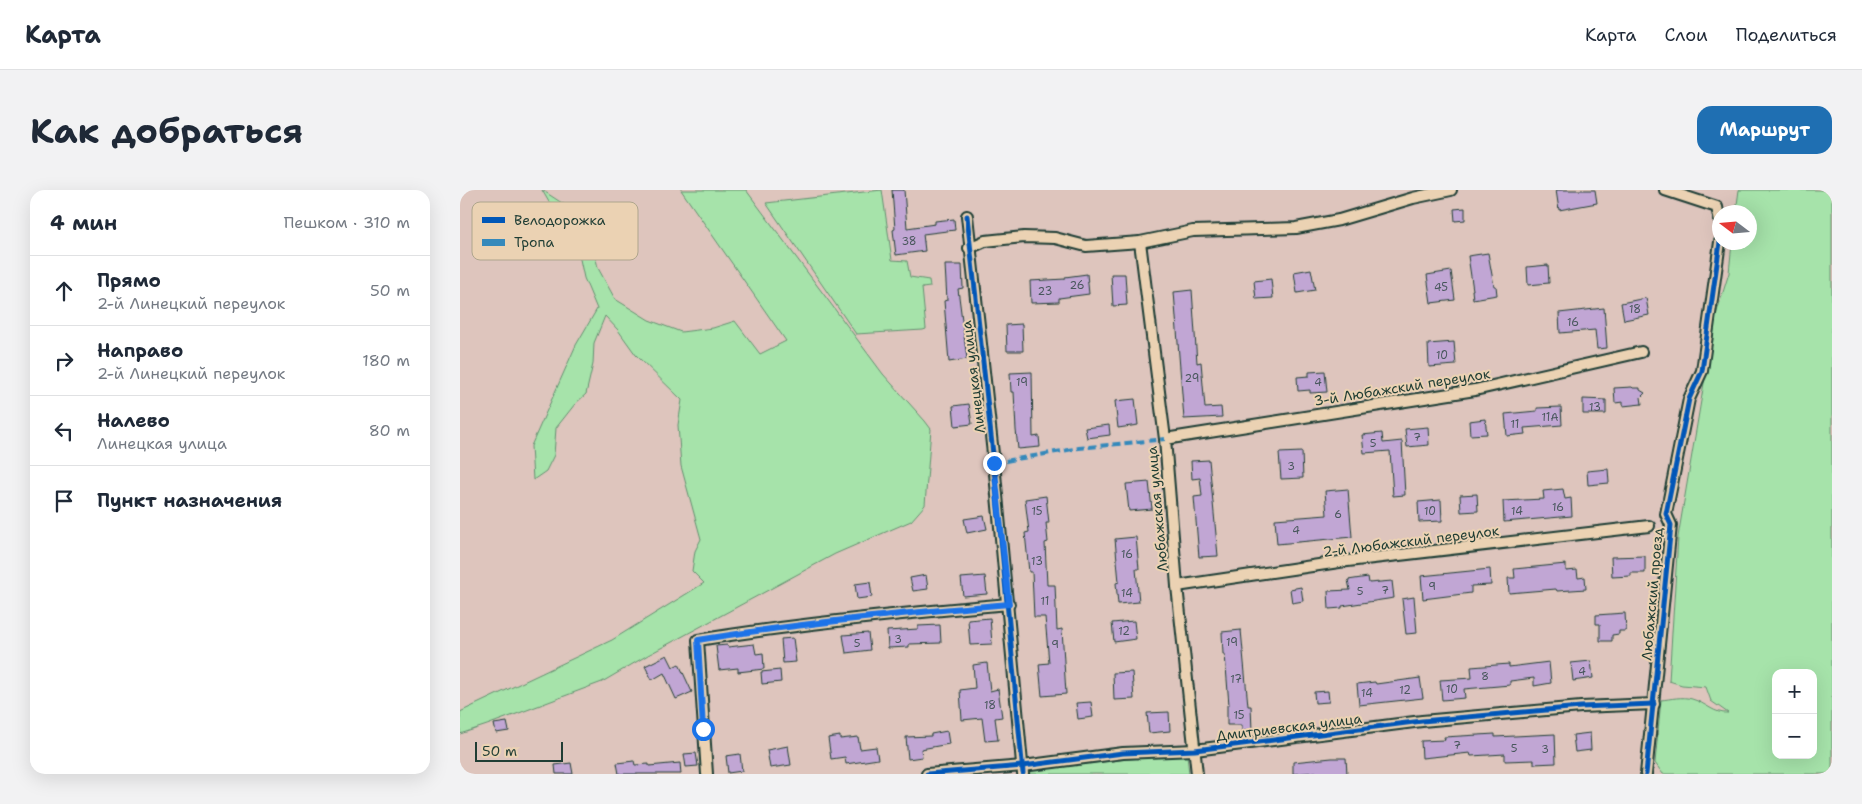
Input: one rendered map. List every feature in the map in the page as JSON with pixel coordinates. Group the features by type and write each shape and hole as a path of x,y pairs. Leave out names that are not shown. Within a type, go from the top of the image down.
{"street":[{"path":"970,248 985,242 1024,237 1055,238 1086,246 1140,242 1193,231 1296,228 1339,220 1413,198 1451,190"},
{"path":"1665,190 1712,205"},
{"name":"Линецкая улица","path":"967,216 1009,604 1023,770"},
{"name":"Любажская улица","path":"1140,242 1165,439 1177,586 1197,774"},
{"name":"Любажский проезд","path":"1646,774 1671,525 1666,514 1688,399 1702,371 1719,250"},
{"name":"3-й Любажский переулок","path":"1165,439 1475,390 1641,352"},
{"name":"2-й Любажский переулок","path":"1177,586 1339,562 1649,526"},
{"path":"707,774 698,640 779,627 877,615 1009,604"},
{"name":"Дмитриевская улица","path":"927,774 1023,770 1122,753 1195,750 1422,721 1581,707 1654,704"}],"green space":[{"path":"542,190 560,202 549,202"},
{"path":"681,190 746,190 883,374 931,429 925,505 911,521 835,554 648,655 602,682 460,734 460,712 612,640 704,583 692,571 695,551 701,539 681,466 678,425 682,400 636,355 605,316 594,343 593,364 586,394 575,404 556,428 554,455 546,471 533,480 531,446 576,345 597,309 584,278 580,260 596,260 598,268 615,299 649,320 681,332 713,328 735,321 760,354 786,341"},
{"path":"882,190 892,260 907,261 910,277 929,280 930,287 922,288 926,329 856,334 766,203"},
{"path":"1739,190 1832,190 1832,774 1663,774 1655,763 1661,700 1688,698 1718,712 1728,713 1711,701 1706,687 1682,685 1669,681 1678,537 1715,318 1729,273 1731,250 1757,250 1757,205 1737,205"},
{"path":"1187,755 1189,774 1029,774 1029,771 1127,759"}],"building":[{"path":"892,190 904,190 907,228 935,224 935,221 954,219 955,230 923,234 925,251 896,255"},
{"path":"1556,190 1595,190 1597,203 1559,210"},
{"path":"1465,208 1465,220 1455,221 1454,209"},
{"path":"1488,253 1497,295 1473,299 1468,256"},
{"path":"945,265 962,265 963,288 958,289 967,359 949,362 944,301 947,300"},
{"path":"1548,265 1549,283 1528,285 1527,267"},
{"path":"1311,269 1315,290 1297,293 1294,272"},
{"path":"1451,271 1455,300 1431,303 1427,275"},
{"path":"1087,274 1089,294 1059,298 1059,302 1031,303 1030,281 1065,279 1065,277"},
{"path":"1111,274 1125,274 1127,305 1113,306"},
{"path":"1271,279 1273,298 1256,299 1254,281"},
{"path":"1192,290 1197,363 1201,362 1205,408 1221,407 1222,417 1184,419 1174,292"},
{"path":"1646,298 1649,315 1624,320 1621,303"},
{"path":"1604,308 1607,348 1597,349 1595,330 1560,333 1559,313"},
{"path":"1022,324 1023,351 1007,351 1006,325"},
{"path":"1454,342 1456,365 1429,367 1428,344"},
{"path":"1325,371 1327,392 1310,393 1310,390 1298,391 1297,377 1309,376 1309,372"},
{"path":"1032,372 1033,437 1039,436 1040,447 1018,449 1014,392 1011,392 1010,373"},
{"path":"1614,388 1640,388 1645,393 1641,397 1642,404 1623,406 1623,402 1615,403"},
{"path":"1135,399 1138,425 1118,428 1115,401"},
{"path":"1583,399 1606,400 1606,414 1583,414"},
{"path":"969,404 972,424 955,426 953,406"},
{"path":"1561,407 1562,425 1524,428 1525,434 1507,436 1505,414 1537,411 1537,408"},
{"path":"1485,419 1487,434 1470,435 1469,421"},
{"path":"1109,425 1110,435 1087,438 1085,428"},
{"path":"1428,427 1429,445 1407,447 1405,429"},
{"path":"1382,433 1383,443 1402,441 1405,495 1393,496 1390,451 1364,453 1362,435"},
{"path":"1302,452 1303,478 1281,479 1279,453"},
{"path":"1209,460 1218,556 1199,557 1194,497 1202,496 1200,478 1192,479 1191,461"},
{"path":"1608,469 1609,483 1588,485 1587,471"},
{"path":"1149,482 1152,509 1129,511 1126,484"},
{"path":"1348,489 1352,537 1277,544 1275,519 1327,515 1325,491"},
{"path":"1563,489 1565,499 1571,498 1572,516 1504,522 1503,501 1544,499 1543,491"},
{"path":"1477,494 1478,511 1461,512 1460,495"},
{"path":"1046,496 1049,523 1046,523 1048,542 1045,543 1047,585 1055,585 1057,630 1062,629 1066,694 1042,696 1039,664 1049,663 1045,617 1034,617 1032,572 1029,572 1025,533 1029,532 1025,499"},
{"path":"1441,500 1442,521 1419,522 1418,502"},
{"path":"984,516 987,529 967,533 964,519"},
{"path":"1136,537 1139,569 1136,569 1139,602 1118,604 1116,583 1119,582 1115,539"},
{"path":"1645,556 1645,573 1631,573 1631,576 1612,577 1611,557"},
{"path":"1566,564 1566,571 1577,570 1578,578 1585,577 1586,589 1557,591 1556,589 1509,593 1508,578 1515,578 1514,569"},
{"path":"1490,569 1491,585 1471,586 1471,593 1423,599 1421,576"},
{"path":"926,575 928,589 913,591 910,578"},
{"path":"985,576 987,594 963,596 961,578"},
{"path":"1368,577 1369,583 1392,581 1394,598 1329,609 1328,591 1350,590 1348,580"},
{"path":"870,582 872,597 857,599 855,584"},
{"path":"1301,587 1303,601 1292,603 1290,589"},
{"path":"1414,597 1417,633 1406,634 1402,599"},
{"path":"1625,613 1626,631 1619,631 1619,634 1612,635 1612,641 1600,641 1600,624 1596,624 1596,615"},
{"path":"990,618 992,644 970,645 968,620"},
{"path":"1134,621 1136,639 1114,642 1112,623"},
{"path":"940,625 941,643 909,644 909,647 888,648 887,631"},
{"path":"1241,630 1248,706 1251,706 1252,731 1242,731 1242,725 1227,725 1227,705 1229,705 1222,632"},
{"path":"868,633 870,650 846,653 843,635"},
{"path":"793,638 796,662 783,663 781,639"},
{"path":"754,644 756,654 763,653 764,669 738,672 738,668 719,670 716,646 727,645 728,647"},
{"path":"667,655 673,667 679,664 692,692 676,699 664,673 652,680 645,666"},
{"path":"1591,661 1593,678 1573,681 1571,663"},
{"path":"1549,662 1551,683 1534,686 1534,678 1510,681 1510,685 1464,689 1465,698 1442,700 1440,680 1472,678 1471,667 1509,664 1509,667"},
{"path":"987,663 990,691 998,689 1002,717 995,718 998,740 985,741 982,718 962,720 960,690 975,688 973,665"},
{"path":"780,670 781,682 762,684 761,672"},
{"path":"1132,672 1134,699 1114,700 1113,673"},
{"path":"1420,678 1423,698 1359,705 1357,684 1375,682 1376,684"},
{"path":"1328,691 1329,702 1315,703 1314,692"},
{"path":"1091,702 1093,717 1078,719 1076,703"},
{"path":"1169,712 1170,731 1149,733 1147,713"},
{"path":"507,722 509,731 496,733 494,724"},
{"path":"947,731 949,744 921,749 922,757 908,759 906,737 931,736 931,734"},
{"path":"1590,733 1591,750 1575,752 1573,735"},
{"path":"1495,734 1495,737 1555,734 1556,763 1534,764 1534,760 1505,761 1505,754 1471,756 1470,753 1422,758 1421,741 1445,740 1444,737"},
{"path":"840,736 840,739 858,737 860,749 876,747 878,759 846,764 845,757 831,759 828,738"},
{"path":"788,746 791,765 770,768 767,750"},
{"path":"696,753 698,766 686,767 684,754"},
{"path":"740,754 742,771 728,773 726,756"},
{"path":"1346,758 1347,774 1317,774 1316,772 1293,774 1293,762"},
{"path":"634,761 635,765 649,764 649,766 680,763 681,774 619,774 617,763"},
{"path":"571,763 573,774 556,774 555,765"}],"marked path":[{"path":"994,463 1079,448 1165,439"}],"cycle path":[{"path":"967,216 994,463 1023,773"},
{"path":"1646,774 1671,525 1666,514 1689,399 1702,371 1719,250"},
{"path":"927,774 1023,766 1123,753 1195,750 1422,721 1581,707 1654,704"}],"route":[{"path":"703,729 698,640 779,627 877,615 1009,604 994,463"}]}
